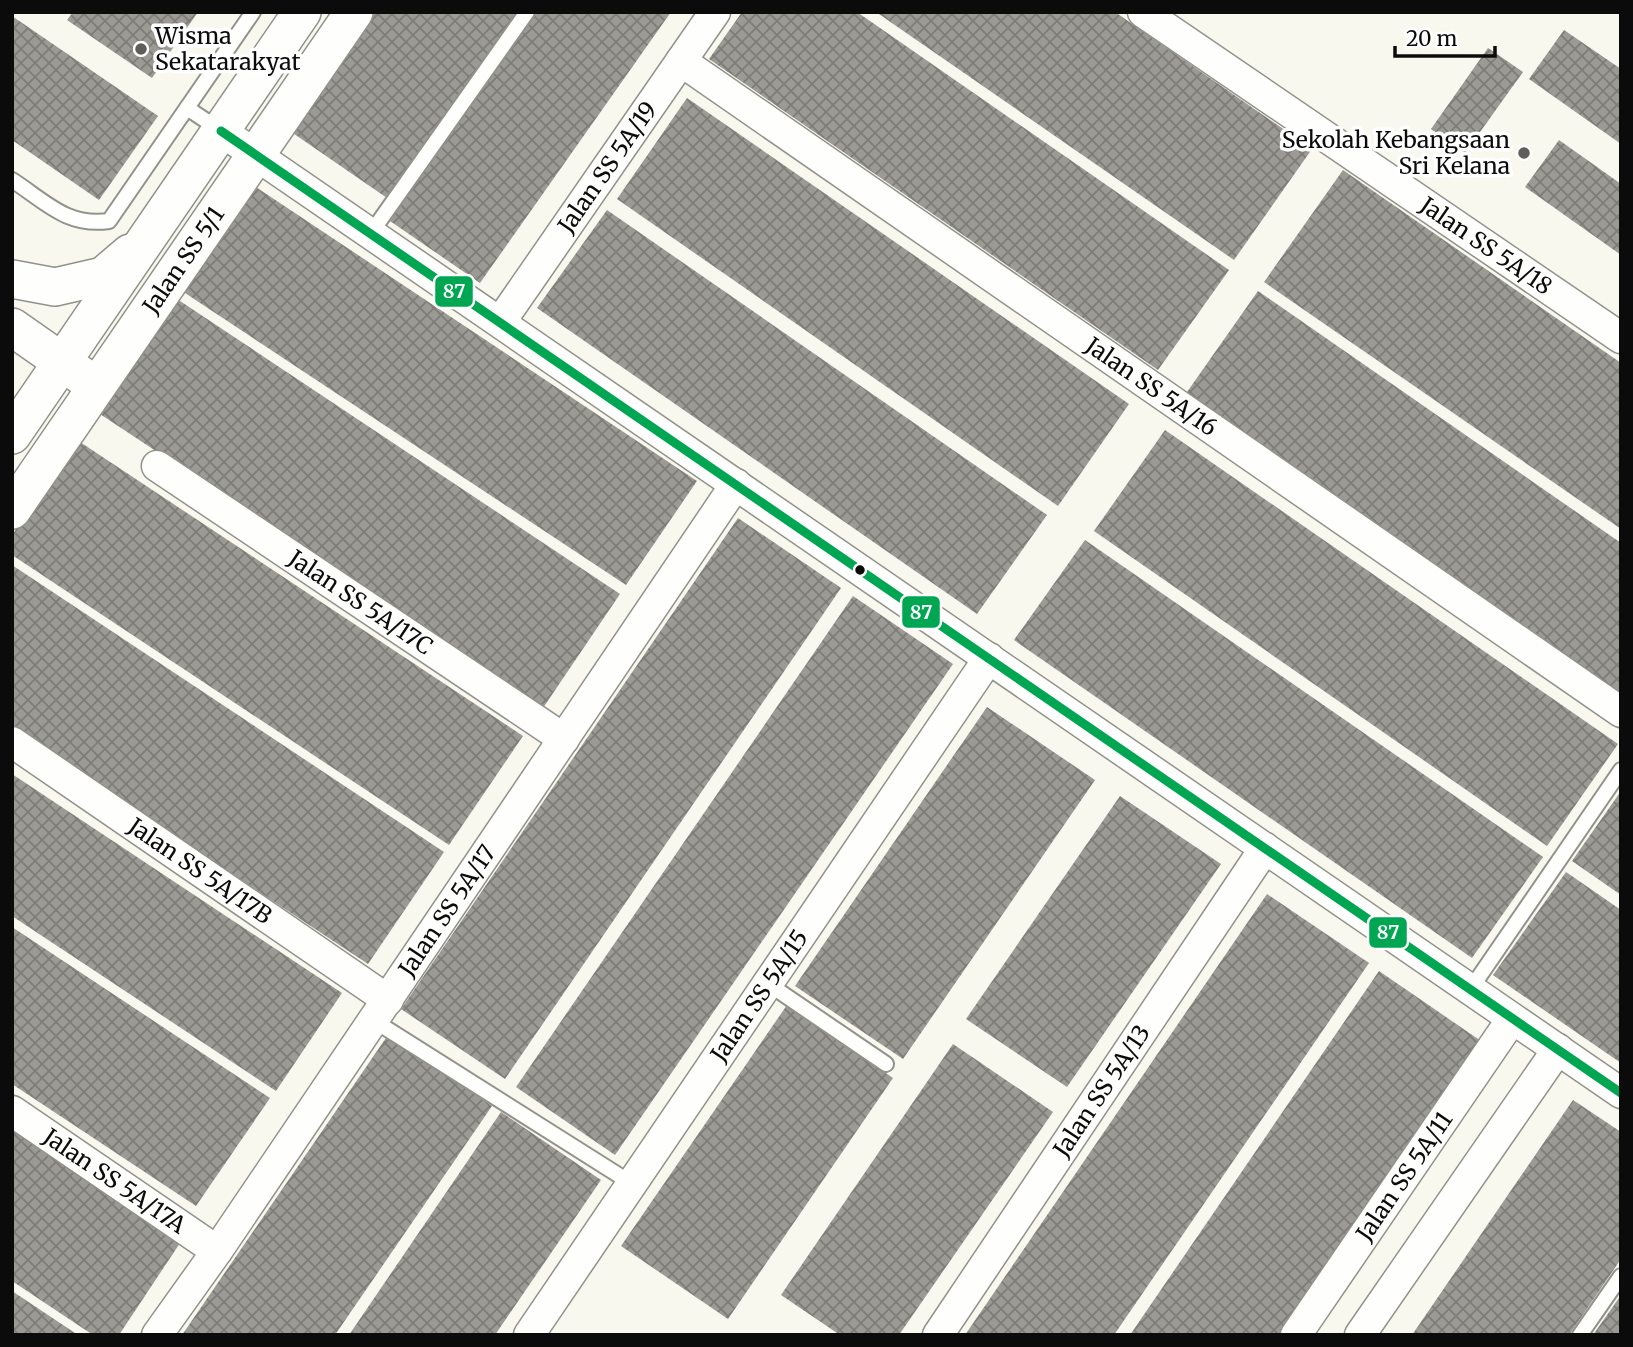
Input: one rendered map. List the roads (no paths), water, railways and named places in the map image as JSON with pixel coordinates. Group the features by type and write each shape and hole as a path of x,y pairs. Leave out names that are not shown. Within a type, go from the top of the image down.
{"street":[{"name":"Jalan SS 5/1","path":"15,431 302,12"},
{"name":"Jalan SS 5/1","path":"12,510 354,12"},
{"name":"Jalan SS 5A/19","path":"501,321 715,12"},
{"name":"Jalan SS 5A/18","path":"1143,12 1621,338"},
{"name":"Jalan SS 5A/16","path":"681,61 1621,712"},
{"path":"221,131 1621,1093"},
{"path":"12,279 55,287 103,276 147,238"},
{"path":"12,286 120,354"},
{"path":"12,327 97,386"},
{"path":"12,340 26,371 15,431"},
{"name":"Jalan SS 5A/17C","path":"157,466 564,739"},
{"name":"Jalan SS 5A/17","path":"157,1335 217,1251 736,484"},
{"name":"Jalan SS 5A/15","path":"529,1335 989,658"},
{"name":"Jalan SS 5A/17B","path":"12,742 380,1010"},
{"name":"Jalan SS 5A/13","path":"939,1335 1265,848"},
{"name":"Jalan SS 5A/11","path":"1296,1335 1512,1018"},
{"path":"1360,1335 1558,1049"},
{"name":"Jalan SS 5A/17A","path":"12,1111 217,1251"}],"lane":[{"path":"12,180 74,222 91,224 109,221 253,12"},
{"path":"371,233 527,12"},
{"path":"187,108 221,131"},
{"path":"1470,990 1621,770"},
{"path":"766,983 886,1064"},
{"path":"380,1010 631,1182"},
{"path":"1580,1335 1621,1276"}],"place":[{"name":"Wisma Sekatarakyat","path":"141,49"},
{"name":"Sekolah Kebangsaan Sri Kelana","path":"1524,153"}]}
